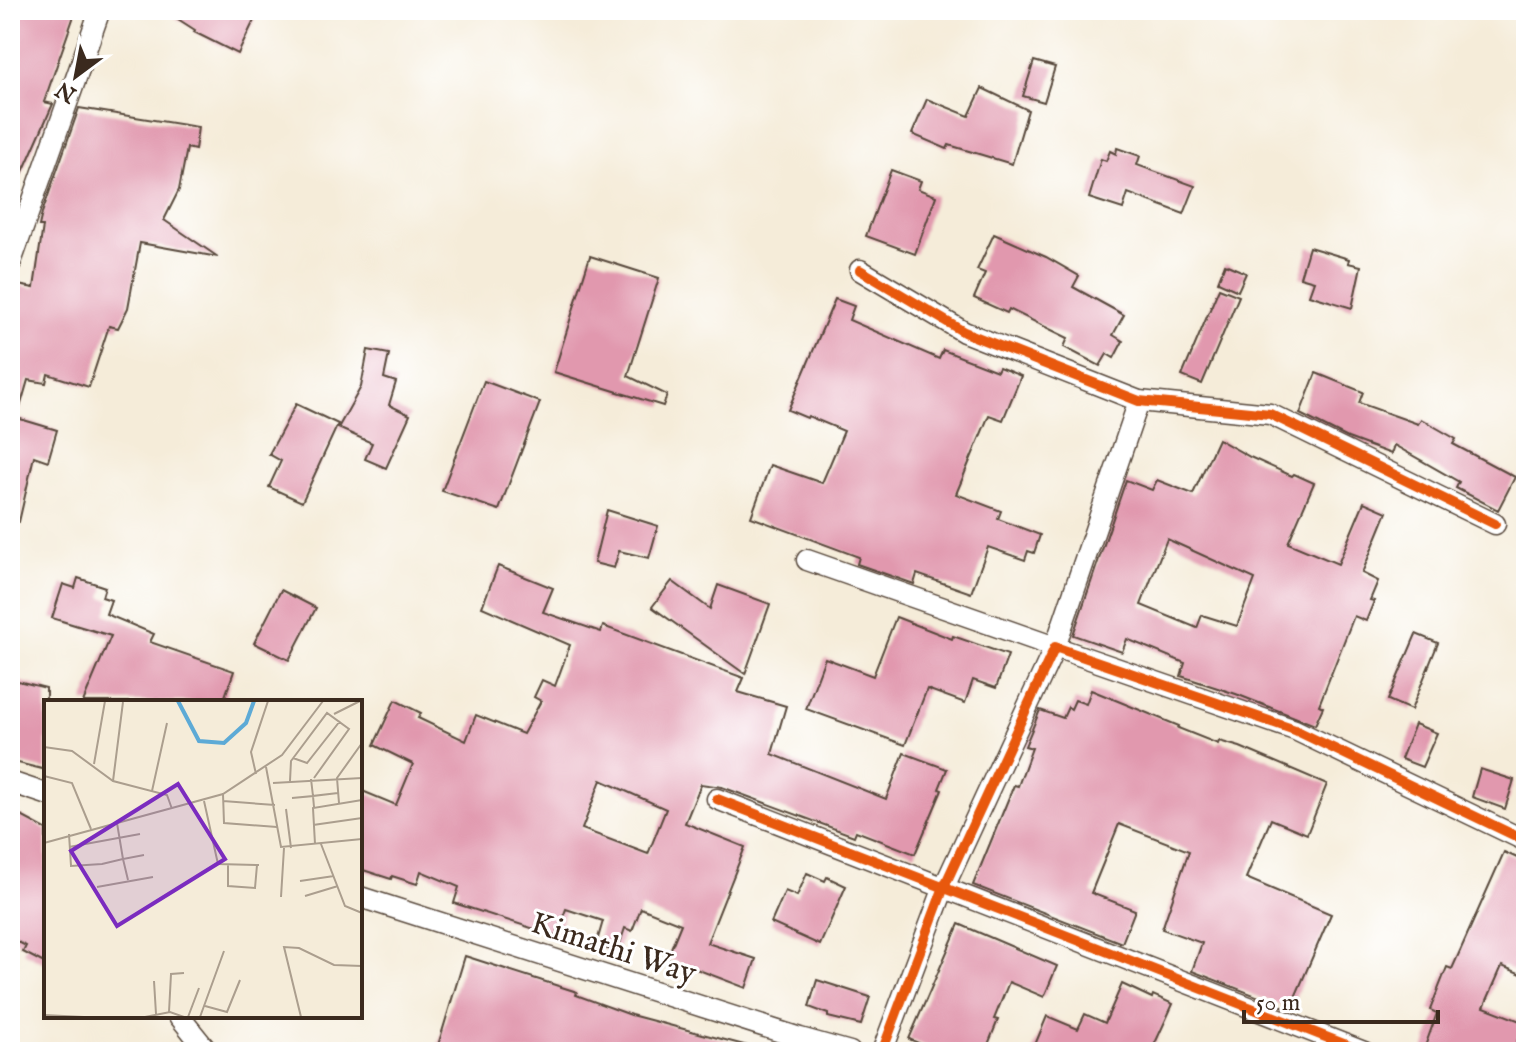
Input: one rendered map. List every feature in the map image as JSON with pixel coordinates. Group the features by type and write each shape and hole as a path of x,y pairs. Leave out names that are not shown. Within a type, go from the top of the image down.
{"street":[{"path":"10,265 100,10"},
{"path":"860,270 964,332 1139,401 1270,414 1495,524"},
{"path":"882,1052 944,887 1055,647 1139,401"},
{"path":"807,560 1295,730 1526,841"},
{"path":"10,782 44,793"},
{"path":"717,799 1364,1052"},
{"name":"Kimathi Way","path":"362,898 850,1052"},
{"path":"181,1018 208,1052"}],"building":[{"path":"10,10 76,10 44,102 53,104 10,201"},
{"path":"164,10 259,10 238,54 194,32"},
{"path":"1034,61 1055,67 1044,102 1023,96"},
{"path":"982,88 1028,110 1012,164 949,145 947,149 912,134 927,99 969,116"},
{"path":"79,108 198,127 195,150 187,148 179,190 164,220 218,257 140,243 128,308 118,328 109,326 89,387 48,374 46,383 28,380 17,418 57,430 48,461 34,456 19,522 10,521 10,340 17,309 14,308 18,285 34,288 42,213"},
{"path":"1117,148 1140,156 1137,165 1195,186 1184,214 1128,193 1123,209 1089,198 1101,159 1106,161 1110,151 1116,154"},
{"path":"891,170 921,181 918,189 936,196 915,254 866,236"},
{"path":"994,234 1046,257 1079,276 1073,287 1124,315 1113,335 1123,341 1114,358 1107,354 1100,366 1064,347 1068,338 1009,309 1007,313 974,298 985,273 977,270"},
{"path":"1309,247 1349,259 1348,263 1361,266 1352,308 1309,295 1314,281 1300,277"},
{"path":"590,256 659,278 628,376 667,395 663,406 554,372"},
{"path":"1225,264 1246,273 1238,291 1218,282"},
{"path":"1219,288 1239,296 1202,384 1182,376"},
{"path":"835,299 854,306 849,320 939,359 943,350 997,371 999,367 1021,376 1003,420 989,415 956,494 1001,511 998,519 1040,535 1034,553 1028,551 1025,560 988,547 971,593 917,574 914,584 857,564 859,557 751,517 770,465 822,483 844,431 788,410"},
{"path":"368,350 389,354 384,378 396,382 389,405 410,415 386,468 365,459 372,443 338,428 361,387"},
{"path":"1316,373 1363,392 1359,403 1418,424 1421,419 1456,439 1453,444 1515,477 1498,510 1456,488 1459,482 1394,445 1391,454 1348,438 1300,414"},
{"path":"484,381 540,402 499,510 442,491"},
{"path":"296,404 338,424 302,502 269,487 281,461 269,454"},
{"path":"1218,439 1250,457 1314,483 1288,543 1338,564 1364,502 1387,512 1362,573 1378,581 1370,600 1374,601 1366,621 1354,616 1319,705 1323,707 1315,725 1181,676 1185,663 1127,639 1122,652 1073,635 1126,480 1152,490 1157,480 1193,494","holes":["1167,539 1255,579 1237,626 1202,615 1197,628 1141,605"]},
{"path":"607,510 658,526 649,558 619,551 614,568 594,563"},
{"path":"498,566 553,588 543,612 601,632 603,626 744,678 738,692 786,706 772,754 886,799 904,753 947,769 939,789 942,790 915,854 856,831 854,836 722,787 701,784 685,823 745,847 707,943 756,959 746,988 667,958 681,924 641,908 632,931 625,928 617,952 596,945 603,921 566,909 556,936 454,903 459,887 421,871 417,884 362,870 362,791 396,805 413,764 374,745 395,700 421,713 418,718 466,741 476,715 523,734 541,701 534,697 542,680 555,686 570,645 482,607","holes":["601,780 666,809 648,854 582,829"]},
{"path":"78,578 105,587 102,597 111,600 106,614 154,634 150,642 234,671 224,700 84,700 111,636 52,618 63,584 75,588"},
{"path":"672,581 710,609 718,585 770,604 745,674 652,607"},
{"path":"281,590 316,608 289,660 254,643"},
{"path":"896,617 952,639 953,636 1008,655 996,688 973,680 965,703 927,689 905,745 806,709 825,658 873,676"},
{"path":"1416,634 1438,643 1411,710 1388,700"},
{"path":"10,679 46,688 46,700 44,770 10,761"},
{"path":"1091,690 1218,744 1219,741 1240,747 1327,784 1307,834 1271,819 1246,878 1331,914 1290,1009 1192,971 1202,943 1162,929 1189,851 1119,824 1091,893 1135,910 1122,943 973,885 1014,785 1018,786 1032,748 1025,746 1040,710 1063,718 1075,700 1086,704"},
{"path":"1415,724 1437,733 1422,767 1401,759"},
{"path":"1480,769 1514,780 1505,809 1472,797"},
{"path":"10,810 44,828 44,963 23,952 26,946 10,938"},
{"path":"1504,852 1526,862 1526,976 1502,966 1484,1007 1523,1022 1514,1052 1423,1052 1437,1013 1430,1010 1447,967 1452,969"},
{"path":"807,873 825,881 827,877 846,886 820,945 771,923 785,891 797,896"},
{"path":"959,924 1057,966 1044,997 1009,982 985,1052 939,1052 909,1039"},
{"path":"465,956 577,992 576,995 631,1015 748,1046 748,1052 436,1052"},
{"path":"817,980 870,997 861,1025 828,1017 828,1014 809,1007"},
{"path":"1122,984 1173,1004 1151,1052 1032,1052 1047,1016 1078,1029 1085,1014 1105,1023"}],"cycle path":[{"path":"860,270 964,332 1139,401 1270,414 1495,524"},
{"path":"882,1052 944,887 1055,647 1295,730 1526,841"},
{"path":"717,799 1364,1052"}]}
